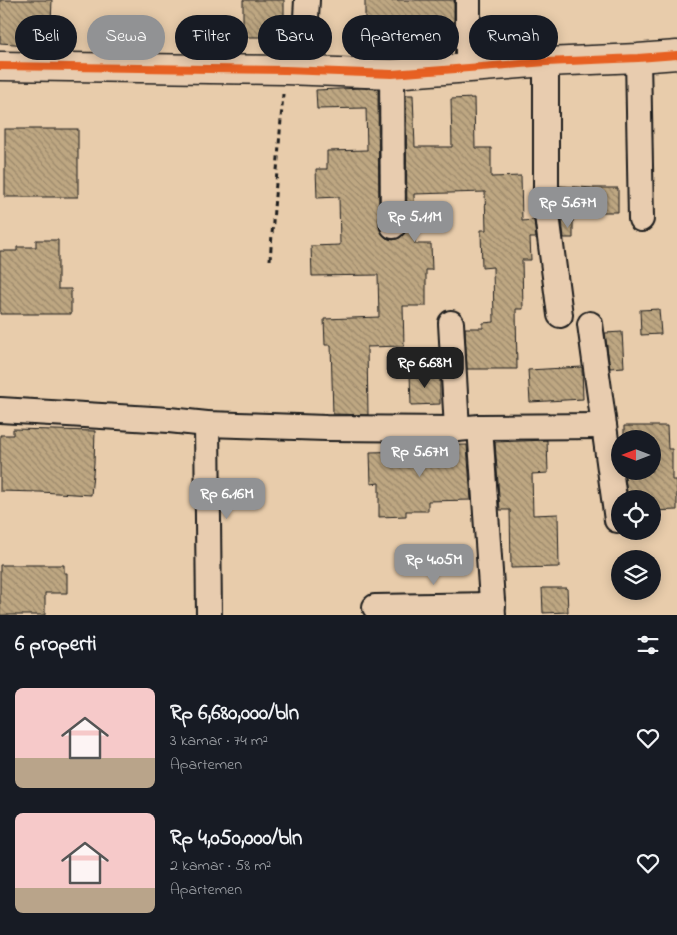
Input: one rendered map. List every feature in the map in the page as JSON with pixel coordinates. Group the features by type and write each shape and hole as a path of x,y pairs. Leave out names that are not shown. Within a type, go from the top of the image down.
{"main road":[{"path":"0,66 294,70 392,74 546,62 677,55"}],"street":[{"path":"294,70 307,0"},
{"path":"468,0 468,68"},
{"path":"638,58 641,219"},
{"path":"546,62 546,208 560,315"},
{"path":"392,74 393,226"},
{"path":"451,323 457,429"},
{"path":"590,324 613,490"},
{"path":"0,410 208,424 326,428 457,429 480,427 604,426"},
{"path":"208,424 208,615"},
{"path":"375,607 493,610 480,427"}],"path":[{"path":"270,260 294,70"}],"building":[{"path":"0,0 52,0 51,15 15,15 15,44 0,43"},
{"path":"243,0 284,0 284,15 258,15 258,37 248,37 248,15 243,15"},
{"path":"365,0 454,0 454,15 365,15"},
{"path":"378,89 379,226 386,238 393,240 400,238 405,233 407,226 406,95 413,95 415,147 452,147 451,99 474,98 475,148 491,148 491,177 521,176 522,221 534,220 536,238 530,238 531,260 522,260 523,309 516,309 517,369 467,369 465,328 483,328 483,323 494,322 493,267 482,268 481,230 486,230 485,192 414,194 415,244 431,244 432,270 426,270 426,306 403,306 404,346 367,347 368,415 333,414 331,345 325,345 324,319 379,317 378,275 312,276 311,246 340,245 339,197 317,198 316,169 327,169 327,151 367,150 366,108 317,109 316,90"},
{"path":"5,129 78,129 78,197 5,197"},
{"path":"560,186 618,188 618,212 561,212"},
{"path":"562,220 573,220 573,238 564,238"},
{"path":"36,240 58,240 58,289 71,289 71,314 0,314 0,251 17,251 17,247 36,247"},
{"path":"659,309 661,334 641,335 640,310"},
{"path":"622,332 624,367 610,368 605,333"},
{"path":"582,367 583,399 530,402 528,370"},
{"path":"440,373 440,404 411,405 410,374"},
{"path":"624,426 667,426 668,449 672,449 672,480 677,480 677,510 661,511 661,490 627,490 625,480 661,480 661,430 624,430"},
{"path":"13,429 95,431 91,495 0,491 0,435 13,435"},
{"path":"547,440 548,473 532,474 533,515 558,514 559,567 511,568 510,510 500,510 495,442"},
{"path":"467,445 471,500 428,501 428,511 406,511 406,516 379,517 379,483 371,484 370,452 410,451 410,446"},
{"path":"0,565 64,565 64,573 67,573 67,593 45,593 45,615 0,615"},
{"path":"542,588 567,588 568,612 543,613"}],"transit line":[{"path":"0,66 285,70 392,74 546,62 677,55"}]}
